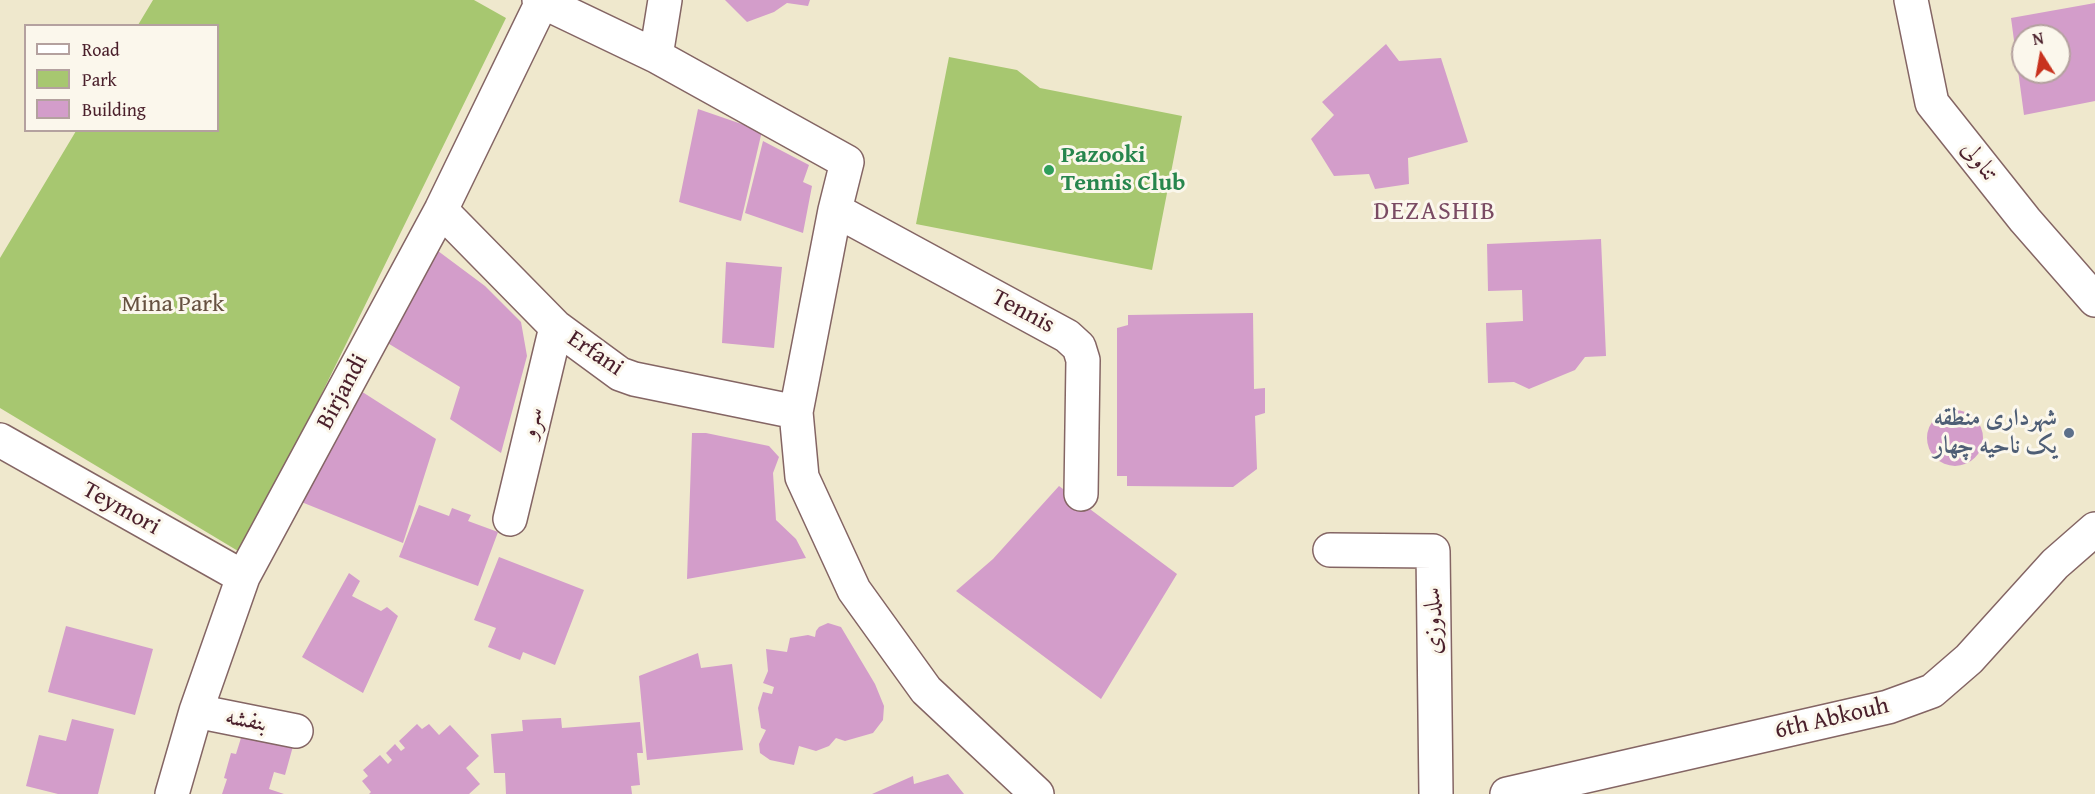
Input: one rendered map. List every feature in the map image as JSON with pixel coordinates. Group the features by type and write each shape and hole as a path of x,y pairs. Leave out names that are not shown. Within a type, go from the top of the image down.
{"street":[{"path":"656,56 664,0"},
{"name":"تناولی","path":"1911,0 1932,103 2025,220 2095,300"},
{"path":"540,1 656,56 847,162 835,210 796,412 802,477 854,590 926,690 1037,794"},
{"name":"Birjandi","path":"172,794 196,711 243,577 441,210 540,1"},
{"name":"Erfani","path":"441,210 556,327 620,374 634,380 796,412"},
{"name":"Tennis","path":"835,210 1067,336 1079,347 1083,360 1081,494"},
{"name":"سرو","path":"510,519 556,327"},
{"name":"Teymori","path":"0,440 243,577"},
{"name":"6th Abkouh","path":"1507,794 1888,707 1932,692 1969,659 2055,564 2095,529"},
{"name":"سلدوزی","path":"1330,550 1433,551 1436,794"},
{"name":"بنفشه","path":"196,711 296,731"}],"green space":[{"name":"Mina Park","path":"153,0 474,0 506,18 243,554 0,408 0,258 75,132 219,132 219,24 139,24"},
{"name":"Pazooki Tennis Club","path":"949,57 1017,70 1040,88 1182,116 1152,270 916,224"}],"building":[{"path":"725,0 810,0 808,6 787,3 774,12 747,22"},
{"path":"2095,3 2095,101 2024,115 2020,84 2071,84 2071,24 2012,24 2011,18"},
{"path":"1386,44 1399,61 1441,58 1468,142 1408,158 1409,184 1375,189 1369,174 1334,176 1311,139 1334,115 1322,102"},
{"path":"698,109 762,131 741,221 679,202"},
{"path":"763,141 809,165 803,182 812,186 803,233 745,213"},
{"path":"1601,239 1606,356 1585,357 1575,370 1529,389 1514,382 1488,383 1486,323 1523,321 1522,290 1488,291 1487,244"},
{"path":"434,248 485,286 521,322 527,356 501,453 450,419 460,387 381,339"},
{"path":"726,262 782,267 774,348 722,343"},
{"path":"1253,313 1254,389 1265,388 1265,413 1255,416 1257,469 1233,487 1127,486 1127,476 1117,476 1117,328 1128,325 1128,315"},
{"path":"353,386 436,439 403,543 294,499"},
{"path":"1955,410 1966,412 1975,418 1981,427 1983,438 1981,449 1975,458 1966,464 1955,466 1944,464 1935,458 1929,449 1927,438 1929,427 1935,418 1944,412"},
{"path":"692,433 706,433 769,446 779,457 773,473 776,520 796,539 806,558 687,579"},
{"path":"1059,486 1177,574 1101,699 956,591 993,559"},
{"path":"419,505 449,516 452,508 471,515 468,521 498,532 478,586 399,557"},
{"path":"499,557 584,590 555,665 523,652 520,660 488,647 496,628 474,620"},
{"path":"349,573 360,581 352,596 381,611 387,607 398,616 363,693 302,657"},
{"path":"828,623 841,627 875,684 884,706 883,720 873,733 845,741 836,738 829,746 816,751 799,746 794,765 770,760 760,753 759,744 766,730 761,728 758,708 763,692 772,694 774,687 763,683 768,671 766,649 787,652 790,638 808,635 815,637 819,627"},
{"path":"66,626 153,649 135,715 48,692"},
{"path":"698,653 701,668 732,664 743,750 647,760 639,676"},
{"path":"561,718 562,728 640,722 643,753 637,753 640,785 631,786 632,794 506,794 505,773 494,773 491,734 523,731 522,720"},
{"path":"72,719 114,729 98,794 58,794 26,786 39,735 66,741"},
{"path":"417,724 422,729 429,724 439,735 450,725 479,756 466,768 480,784 469,794 369,794 371,792 362,781 368,776 363,770 380,755 388,764 392,760 386,753 395,744 401,751 405,748 399,741"},
{"path":"245,725 295,739 285,775 274,772 269,789 284,794 222,794 231,753 236,754"},
{"path":"948,774 964,794 872,794 913,776 914,784"}],"place":[{"name":"Pazooki Tennis Club","path":"1049,170"},
{"name":"شهرداری منطقه یک ناحیه چهار","path":"2069,433"}],"district":[{"name":"DEZASHIB","path":"1435,212"}]}
